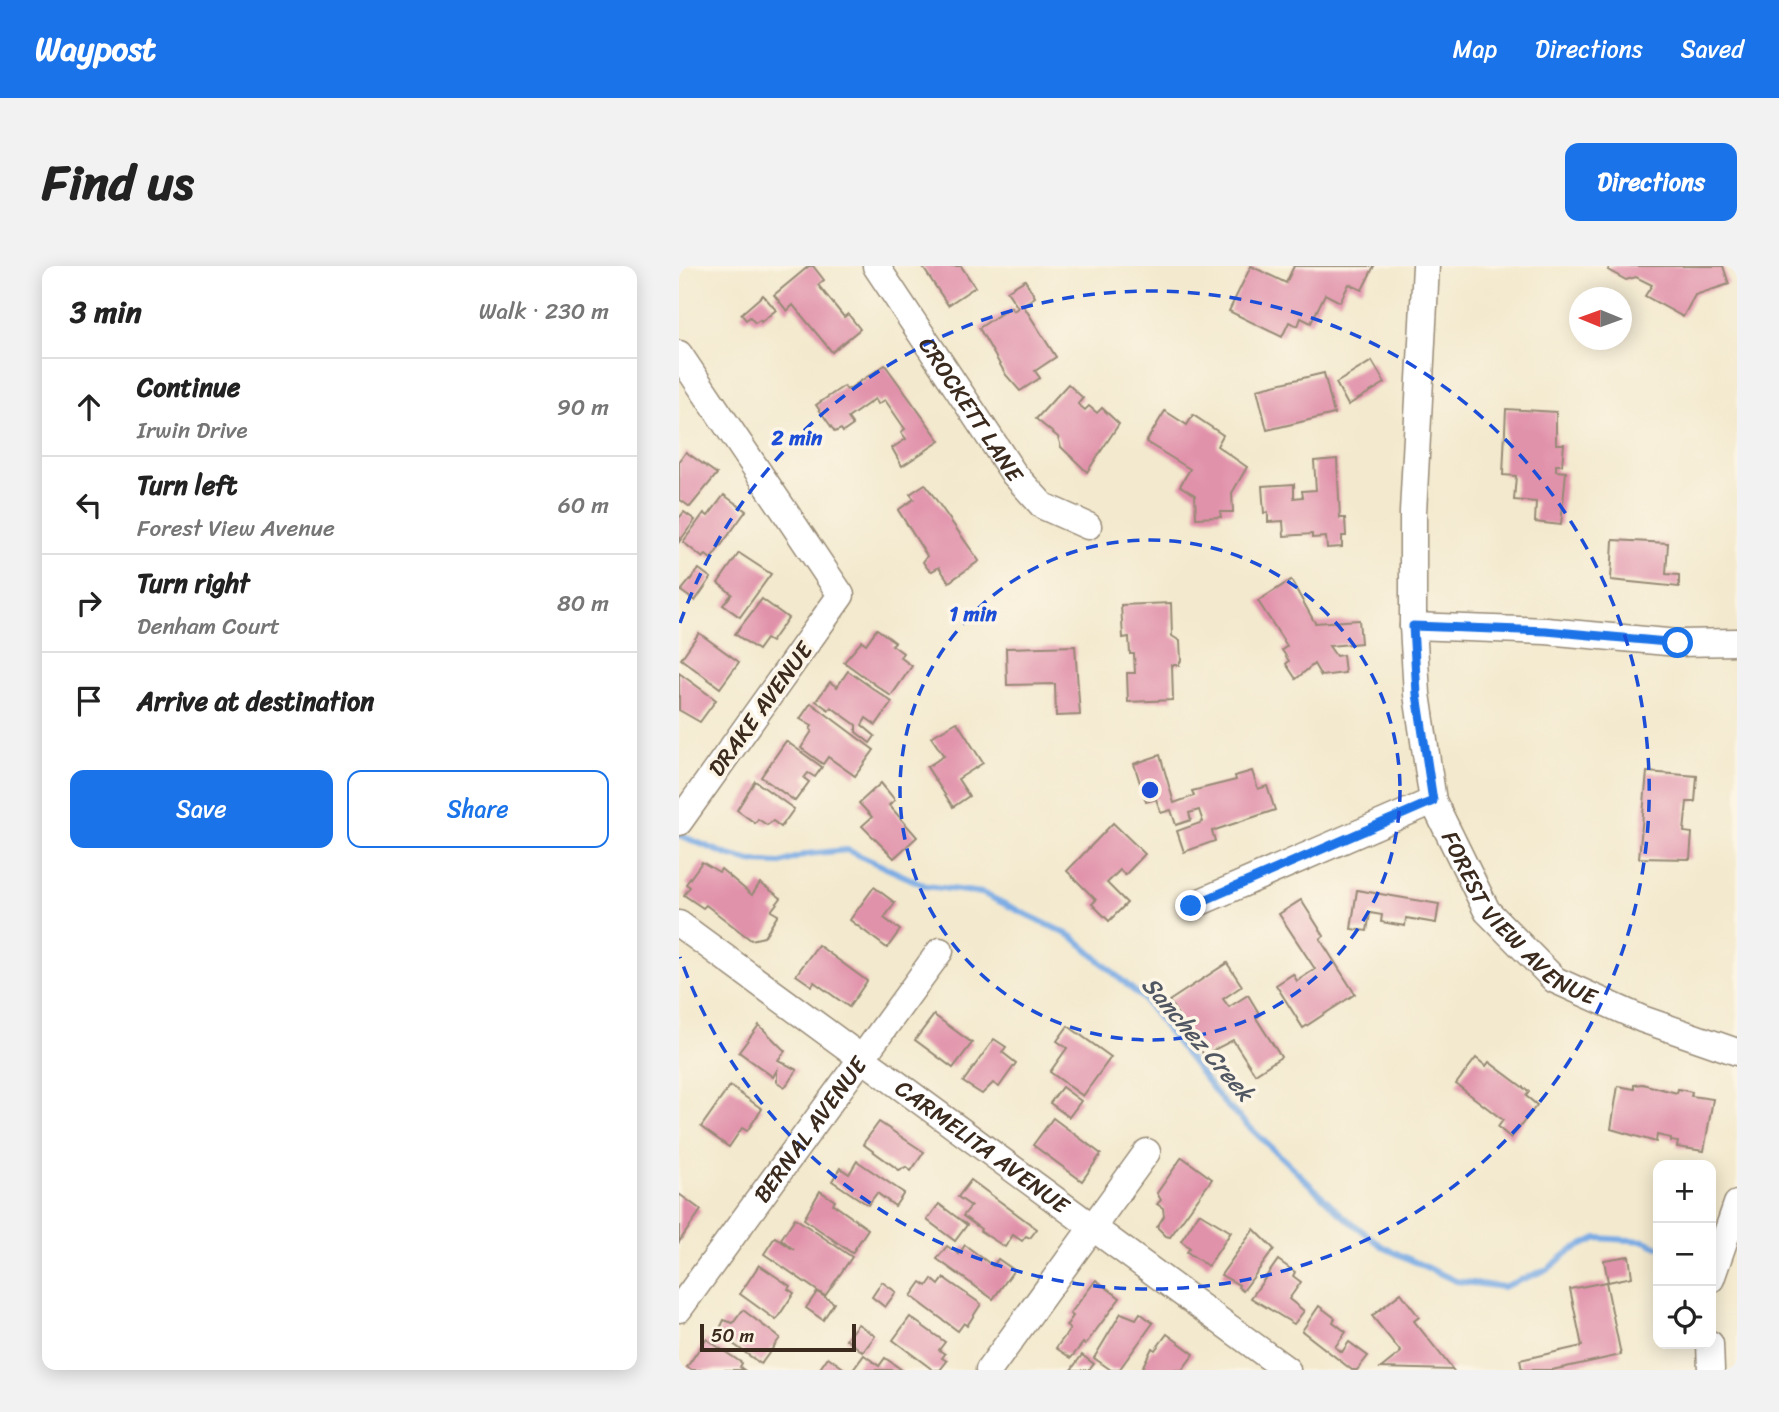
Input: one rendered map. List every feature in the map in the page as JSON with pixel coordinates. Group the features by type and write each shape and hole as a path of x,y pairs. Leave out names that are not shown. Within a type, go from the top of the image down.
{"street":[{"name":"CROCKETT LANE","path":"876,266 1014,474 1043,506 1088,526"},
{"name":"FOREST VIEW AVENUE","path":"1426,266 1413,512 1413,626 1417,694 1433,801 1487,911 1555,979 1642,1019 1737,1052"},
{"name":"DRAKE AVENUE","path":"679,356 841,595 680,820"},
{"path":"1413,626 1546,631 1678,643 1737,642"},
{"path":"1191,906 1433,801"},
{"name":"CARMELITA AVENUE","path":"679,924 1287,1370"},
{"name":"BERNAL AVENUE","path":"679,1309 940,951"},
{"path":"989,1370 1147,1152"},
{"path":"1716,1265 1737,1204"},
{"path":"1710,1349 1711,1370"}],"building":[{"path":"809,266 813,266 824,280 818,285 844,317 848,314 860,329 832,352 793,305 787,311 774,295"},
{"path":"922,266 961,266 975,287 948,305"},
{"path":"1251,266 1286,283 1294,266 1374,266 1362,290 1349,284 1340,302 1325,294 1311,323 1301,318 1298,326 1289,322 1282,337 1229,311"},
{"path":"1610,266 1723,266 1729,284 1695,295 1683,317 1645,296 1652,285 1636,277 1626,280 1608,270"},
{"path":"1025,280 1035,297 1023,305 1056,357 1035,371 1040,378 1020,391 1006,375 979,328 1011,307 1013,311 1018,308 1007,291"},
{"path":"763,295 776,310 761,322 760,320 755,323 750,317 746,320 741,314"},
{"path":"1372,361 1385,383 1348,405 1336,383"},
{"path":"885,365 940,441 902,466 892,448 906,439 901,432 905,429 885,400 878,404 875,399 848,418 853,425 843,432 841,429 835,432 816,405 844,386 847,390"},
{"path":"1324,373 1334,414 1267,430 1257,389"},
{"path":"1068,384 1083,398 1078,404 1085,410 1089,406 1097,413 1102,408 1119,424 1087,472 1061,447 1058,437 1036,419"},
{"path":"1506,409 1556,412 1556,444 1564,444 1562,465 1556,465 1556,471 1566,472 1561,525 1535,522 1536,502 1514,500 1516,476 1503,475"},
{"path":"1165,411 1187,425 1193,415 1223,435 1217,446 1247,467 1232,493 1233,512 1220,512 1221,517 1196,518 1195,495 1180,486 1190,469 1146,442"},
{"path":"686,452 717,474 690,507 679,499 679,462"},
{"path":"1337,459 1340,518 1345,518 1346,536 1342,536 1342,547 1327,548 1326,537 1312,538 1312,534 1284,536 1283,521 1268,522 1268,512 1264,513 1262,486 1294,484 1294,498 1303,497 1302,491 1316,490 1314,461"},
{"path":"925,484 979,561 949,582 939,567 932,571 923,562 927,556 898,510 914,499 910,494"},
{"path":"724,495 746,511 711,559 706,555 703,558 683,542 704,513 708,516"},
{"path":"684,512 695,520 679,542 679,518"},
{"path":"1613,540 1668,543 1666,574 1679,575 1679,587 1611,580"},
{"path":"739,553 771,574 740,617 723,605 732,594 718,583"},
{"path":"699,569 711,578 695,601 681,591"},
{"path":"1291,580 1315,623 1359,620 1361,643 1329,646 1336,656 1343,655 1345,673 1321,676 1314,664 1296,679 1286,664 1289,661 1282,650 1287,646 1258,601"},
{"path":"762,599 788,618 771,642 766,639 758,650 735,634"},
{"path":"1171,603 1172,636 1180,641 1181,660 1179,665 1172,665 1173,700 1128,702 1127,673 1135,673 1134,654 1130,654 1129,637 1123,638 1121,605"},
{"path":"877,629 895,642 892,645 903,653 900,657 912,666 891,696 844,662 862,641 866,644"},
{"path":"699,633 739,662 720,688 681,659"},
{"path":"1075,646 1080,715 1056,716 1055,684 1007,685 1006,648"},
{"path":"848,671 892,702 876,725 866,718 862,725 875,736 870,743 856,732 856,725 831,707 829,710 816,701 830,682 837,687"},
{"path":"679,673 716,700 700,722 679,710"},
{"path":"811,703 874,750 855,776 828,757 823,764 801,748 812,731 812,726 800,719"},
{"path":"957,722 983,763 958,779 969,796 953,807 927,767 944,756 931,737"},
{"path":"786,741 822,767 815,777 808,773 804,778 809,782 795,801 761,777"},
{"path":"1160,755 1174,803 1194,796 1192,791 1236,780 1235,776 1252,771 1258,789 1267,786 1275,810 1212,831 1215,841 1184,852 1177,831 1203,822 1199,810 1189,813 1191,820 1176,825 1171,810 1161,813 1156,799 1146,802 1134,764"},
{"path":"1647,772 1697,776 1695,802 1687,802 1684,832 1692,833 1690,859 1639,858"},
{"path":"755,781 794,809 781,827 773,821 767,825 758,819 755,823 737,810"},
{"path":"881,783 895,800 889,805 917,837 894,858 862,826 872,817 859,803"},
{"path":"1113,823 1145,854 1125,875 1120,870 1107,883 1127,903 1109,921 1092,904 1096,900 1067,871"},
{"path":"702,862 719,872 721,869 752,895 760,883 781,898 771,911 778,915 764,937 751,940 706,905 703,908 684,895 690,887 686,884"},
{"path":"874,887 895,903 884,918 900,930 887,948 850,920"},
{"path":"1357,890 1439,904 1436,923 1406,918 1405,926 1381,922 1382,915 1370,913 1367,931 1351,929"},
{"path":"1301,900 1324,936 1320,939 1355,994 1303,1028 1276,985 1293,974 1297,981 1315,969 1279,914"},
{"path":"818,945 867,981 849,1007 814,982 812,986 796,975"},
{"path":"1227,963 1242,986 1223,999 1229,1007 1248,995 1260,1015 1256,1018 1281,1057 1255,1074 1233,1040 1204,1055 1194,1040 1190,1043 1174,1018 1178,1015 1169,1001"},
{"path":"934,1015 972,1043 953,1068 915,1040"},
{"path":"759,1025 785,1051 778,1060 797,1070 785,1087 777,1082 777,1070 773,1077 739,1052"},
{"path":"1068,1026 1111,1057 1083,1096 1050,1072 1067,1048 1057,1041"},
{"path":"994,1039 1006,1047 1002,1052 1016,1063 999,1087 993,1083 982,1094 963,1082"},
{"path":"1476,1058 1486,1066 1489,1062 1529,1092 1526,1096 1537,1105 1511,1138 1498,1127 1503,1120 1456,1084"},
{"path":"1642,1084 1677,1093 1678,1089 1692,1092 1691,1096 1713,1099 1704,1151 1677,1147 1678,1142 1671,1141 1671,1138 1657,1135 1656,1142 1611,1129 1618,1086 1634,1089 1634,1085"},
{"path":"730,1086 762,1109 747,1131 742,1128 729,1147 701,1127"},
{"path":"1062,1087 1081,1101 1069,1117 1050,1103"},
{"path":"1053,1118 1101,1154 1082,1181 1033,1145"},
{"path":"879,1122 924,1152 911,1171 906,1167 899,1170 863,1144"},
{"path":"1182,1157 1212,1179 1170,1237 1157,1227 1164,1216 1163,1208 1157,1204 1161,1200 1157,1193"},
{"path":"857,1161 904,1193 895,1206 877,1193 868,1205 832,1181 840,1168 849,1174"},
{"path":"971,1180 1037,1229 1030,1238 1026,1236 1022,1241 1013,1235 1005,1247 963,1216 971,1206 958,1197"},
{"path":"820,1191 835,1201 833,1204 868,1229 852,1253 804,1219"},
{"path":"679,1194 701,1210 679,1242"},
{"path":"939,1204 967,1225 955,1241 927,1220"},
{"path":"1199,1213 1231,1232 1208,1266 1187,1252 1190,1248 1181,1241"},
{"path":"795,1218 852,1257 825,1296 764,1254 775,1237 794,1250 781,1239"},
{"path":"1254,1229 1274,1249 1243,1291 1239,1285 1221,1275"},
{"path":"965,1245 993,1266 998,1259 1014,1270 993,1299 937,1259 947,1246 959,1254"},
{"path":"1629,1256 1632,1277 1608,1282 1604,1260"},
{"path":"1278,1260 1295,1272 1293,1276 1301,1282 1289,1299 1304,1311 1294,1324 1251,1298"},
{"path":"759,1265 790,1286 788,1289 794,1293 776,1320 740,1294"},
{"path":"944,1278 981,1304 967,1326 964,1323 958,1331 911,1296 921,1282 927,1286 932,1279 939,1285"},
{"path":"1096,1280 1120,1298 1085,1345 1083,1343 1071,1358 1056,1348 1070,1329 1066,1326 1073,1316 1070,1314"},
{"path":"882,1282 896,1292 885,1307 872,1297"},
{"path":"1606,1282 1621,1355 1552,1370 1522,1370 1520,1360 1582,1346 1570,1289"},
{"path":"817,1292 834,1303 823,1320 806,1308"},
{"path":"1401,1293 1419,1317 1414,1321 1453,1370 1381,1368 1401,1352 1372,1316"},
{"path":"1319,1306 1335,1318 1333,1322 1346,1332 1335,1347 1342,1352 1349,1342 1368,1356 1357,1370 1352,1370 1302,1331"},
{"path":"743,1310 780,1338 761,1364 718,1333 724,1320 733,1323"},
{"path":"1121,1313 1136,1319 1140,1313 1153,1323 1119,1370 1111,1370 1094,1358"},
{"path":"910,1317 945,1342 939,1350 945,1354 942,1358 947,1361 940,1370 933,1370 893,1340"},
{"path":"858,1324 875,1336 863,1352 846,1339"},
{"path":"1167,1334 1194,1354 1182,1370 1141,1370 1152,1348 1155,1350"},
{"path":"706,1339 742,1363 740,1367 744,1370 692,1370 687,1367"},
{"path":"864,1355 879,1366 885,1358 902,1370 853,1370"},
{"path":"1082,1355 1094,1364 1089,1370 1071,1370"},
{"path":"828,1357 846,1370 819,1370"}],"waterway":[{"name":"Sanchez Creek","path":"679,835 728,855 755,862 781,863 807,854 847,850 926,886 982,893 1073,937 1142,998 1224,1103 1342,1215 1383,1247 1456,1281 1503,1287 1548,1269 1570,1251 1597,1238 1645,1241 1653,1245"}],"route":[{"path":"1191,906 1433,801 1417,694 1413,626 1546,631 1678,643"}]}
